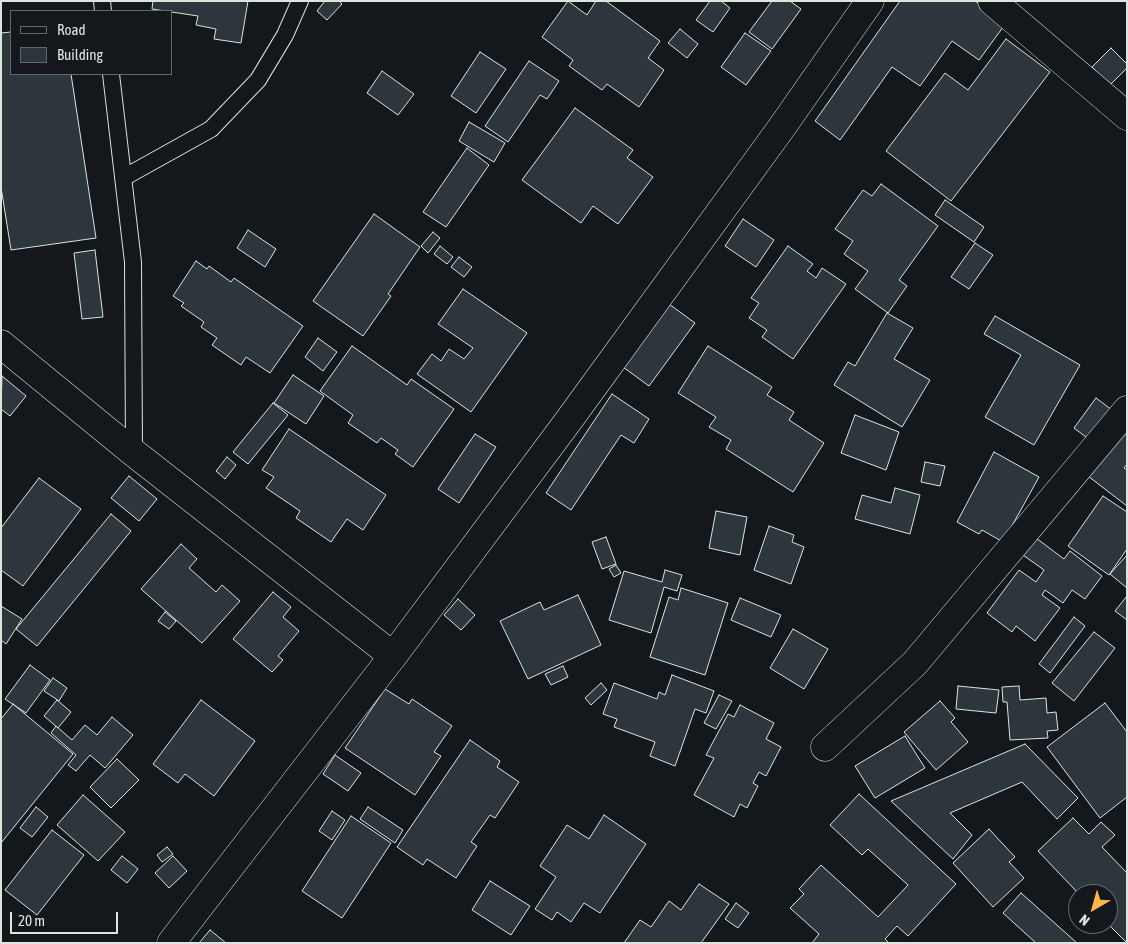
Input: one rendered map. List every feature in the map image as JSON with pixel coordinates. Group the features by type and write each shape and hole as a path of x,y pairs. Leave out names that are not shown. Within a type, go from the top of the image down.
{"street":[{"path":"171,943 394,656 575,412 782,127 870,1"},
{"path":"992,1 1127,116"},
{"path":"1,344 134,453 394,656"},
{"path":"825,747 915,663 1127,410"}],"lane":[{"path":"123,178 211,129 258,80 285,35 300,1"},
{"path":"110,75 132,262 134,453"}],"building":[{"path":"153,1 248,1 241,43 214,39 216,29 196,25 198,16 172,12 172,10 152,9"},
{"path":"325,1 339,1 342,4 327,20 317,11"},
{"path":"568,1 587,15 596,1 606,1 660,41 648,58 664,70 639,107 607,84 602,90 569,66 573,60 542,37"},
{"path":"710,1 721,1 730,8 713,32 696,20"},
{"path":"772,1 790,1 801,9 772,49 749,32"},
{"path":"900,1 975,1 1006,23 979,60 952,41 920,86 892,67 840,140 815,121"},
{"path":"680,29 698,44 687,58 668,43"},
{"path":"10,32 10,75 71,75 96,238 11,250 1,187 1,33"},
{"path":"745,33 771,51 746,85 721,67"},
{"path":"1006,39 1050,72 951,201 886,151 945,73 968,90"},
{"path":"1111,48 1127,64 1127,68 1110,85 1092,67"},
{"path":"480,52 506,69 476,113 451,96"},
{"path":"529,61 559,81 547,99 540,95 508,142 485,126"},
{"path":"382,71 414,94 398,115 367,93"},
{"path":"575,108 633,150 627,158 653,177 618,224 593,206 581,223 522,180"},
{"path":"469,122 505,143 494,162 459,141"},
{"path":"467,148 489,165 446,227 423,212"},
{"path":"881,184 938,226 899,280 907,286 888,313 855,289 868,271 844,254 853,241 835,229 863,190 872,196"},
{"path":"945,200 984,227 974,242 935,215"},
{"path":"374,214 420,247 388,294 391,296 363,336 313,301"},
{"path":"743,219 774,240 756,267 725,246"},
{"path":"248,230 276,249 265,267 237,248"},
{"path":"433,232 440,238 428,253 421,246"},
{"path":"975,243 993,255 969,289 951,277"},
{"path":"440,246 453,257 447,264 434,254"},
{"path":"788,246 813,264 807,271 816,278 822,268 846,284 793,359 762,337 767,330 749,318 759,303 751,298"},
{"path":"95,250 103,317 82,319 74,253"},
{"path":"459,257 472,267 464,277 451,267"},
{"path":"196,261 207,269 209,266 231,282 234,278 303,326 270,373 246,357 241,365 212,345 217,338 201,327 204,322 181,306 184,303 173,296"},
{"path":"463,289 527,333 471,412 417,374 432,354 441,361 449,349 464,359 473,348 438,324"},
{"path":"669,304 695,323 649,386 623,367"},
{"path":"887,313 913,328 894,359 930,380 902,427 834,385 848,362 855,366"},
{"path":"995,316 1080,365 1034,445 985,417 1021,355 984,334"},
{"path":"318,338 337,352 323,371 305,357"},
{"path":"352,346 407,385 411,379 454,409 413,467 395,454 398,450 381,438 377,443 348,423 353,415 320,391"},
{"path":"708,346 772,387 767,395 794,412 789,420 824,443 793,492 726,449 731,440 709,427 716,417 678,393"},
{"path":"293,375 324,396 306,424 274,403"},
{"path":"2,376 26,396 10,416 1,409"},
{"path":"612,394 649,419 634,443 621,435 571,510 546,493"},
{"path":"1096,398 1116,413 1094,443 1074,428"},
{"path":"273,403 288,415 248,464 233,452"},
{"path":"855,415 899,432 886,470 841,453"},
{"path":"1127,418 1127,464 1124,468 1127,470 1127,506 1084,473"},
{"path":"289,429 386,495 363,530 347,519 331,542 296,518 300,511 266,488 274,477 262,470"},
{"path":"475,434 496,447 459,503 438,489"},
{"path":"994,452 1039,477 1003,542 982,530 979,534 957,522"},
{"path":"227,457 236,465 225,479 216,471"},
{"path":"925,462 945,466 940,486 921,482"},
{"path":"129,476 157,499 139,521 111,498"},
{"path":"39,478 81,509 23,586 1,570 1,528"},
{"path":"895,488 920,495 910,534 855,519 862,495 891,503"},
{"path":"1103,496 1127,512 1127,549 1109,575 1068,546"},
{"path":"716,511 747,517 740,555 709,548"},
{"path":"111,514 131,531 37,646 16,629"},
{"path":"769,526 794,535 792,542 804,547 791,584 754,570"},
{"path":"606,537 616,564 602,569 592,542"},
{"path":"1036,538 1064,559 1070,551 1102,576 1085,599 1072,590 1063,603 1045,590 1042,595 1060,608 1035,641 1016,626 1012,632 987,613 1019,570 1036,582 1044,570 1023,555"},
{"path":"181,544 197,559 189,568 216,592 222,585 240,601 202,643 141,589"},
{"path":"1127,555 1127,588 1110,574"},
{"path":"616,565 621,573 614,577 609,569"},
{"path":"665,570 682,575 677,591 664,587 651,633 609,620 624,571 662,582"},
{"path":"681,588 728,603 705,675 650,657 669,597 678,600"},
{"path":"273,592 291,607 283,617 299,631 278,656 283,660 272,672 233,639"},
{"path":"578,595 601,645 528,679 500,621 540,602 544,610"},
{"path":"1127,596 1127,620 1115,611"},
{"path":"740,598 781,615 771,637 731,620"},
{"path":"458,599 475,615 461,630 444,615"},
{"path":"1,606 22,619 6,644 1,640"},
{"path":"165,612 176,621 169,629 158,621"},
{"path":"1074,617 1085,626 1050,673 1039,664"},
{"path":"793,629 828,649 804,689 770,668"},
{"path":"1094,632 1115,648 1074,701 1052,683"},
{"path":"30,665 50,680 26,713 5,699"},
{"path":"563,666 568,677 551,685 545,674"},
{"path":"672,675 714,691 706,713 695,709 675,766 650,756 655,742 614,727 617,719 603,714 614,683 657,699 659,692 665,695"},
{"path":"53,678 67,688 59,701 44,691"},
{"path":"601,683 607,690 591,705 585,698"},
{"path":"958,686 999,690 996,713 956,709"},
{"path":"1019,686 1020,700 1046,698 1047,713 1056,712 1058,730 1047,731 1048,738 1010,740 1007,702 1003,702 1002,687"},
{"path":"385,689 409,704 412,699 452,726 434,752 441,756 415,795 345,748"},
{"path":"719,695 732,701 716,729 704,723"},
{"path":"57,700 71,712 58,728 44,716"},
{"path":"201,700 255,741 214,796 185,774 178,783 153,764"},
{"path":"940,701 955,718 951,722 968,742 936,770 904,732"},
{"path":"1105,703 1127,732 1127,797 1100,818 1047,747"},
{"path":"13,704 73,754 1,843 1,719"},
{"path":"740,705 774,723 766,739 781,747 766,776 759,772 753,783 758,786 747,808 740,804 734,817 694,795 714,758 706,755 728,714 734,717"},
{"path":"112,717 133,735 105,768 90,755 76,771 68,765 76,755 51,733 56,726 72,740 85,725 97,735"},
{"path":"905,736 925,768 875,798 855,766"},
{"path":"470,740 500,761 497,767 519,782 495,818 490,815 471,842 477,846 456,878 427,859 423,865 397,847"},
{"path":"1025,744 1078,798 1057,819 1022,782 950,813 972,835 953,859 891,801"},
{"path":"335,755 361,773 348,791 323,774"},
{"path":"117,759 139,780 111,808 90,787"},
{"path":"859,794 956,884 908,936 897,926 885,939 889,943 812,943 819,934 790,908 804,894 799,889 821,865 878,917 908,885 868,849 862,855 830,825"},
{"path":"83,795 125,832 98,861 57,825"},
{"path":"36,807 48,817 32,837 20,828"},
{"path":"368,807 403,830 395,843 360,819"},
{"path":"332,811 345,820 332,840 319,831"},
{"path":"604,815 646,844 600,913 584,903 571,922 557,912 552,920 535,909 556,877 540,866 567,825 589,839"},
{"path":"351,816 391,843 342,918 302,891"},
{"path":"1073,818 1089,834 1101,822 1115,835 1102,847 1127,873 1127,943 1118,934 1118,884 1069,884 1038,851"},
{"path":"989,829 1015,857 1009,862 1024,878 993,907 953,863"},
{"path":"52,830 84,855 37,915 5,890"},
{"path":"167,847 173,854 162,862 157,855"},
{"path":"122,856 138,869 127,883 111,870"},
{"path":"173,856 187,871 169,888 155,873"},
{"path":"490,881 530,906 511,935 472,910"},
{"path":"699,884 729,904 701,943 624,943 640,920 651,927 669,901 681,910"},
{"path":"1021,893 1077,943 1036,943 1003,913"},
{"path":"736,903 749,913 738,928 725,919"},
{"path":"210,930 226,943 199,943"}]}
